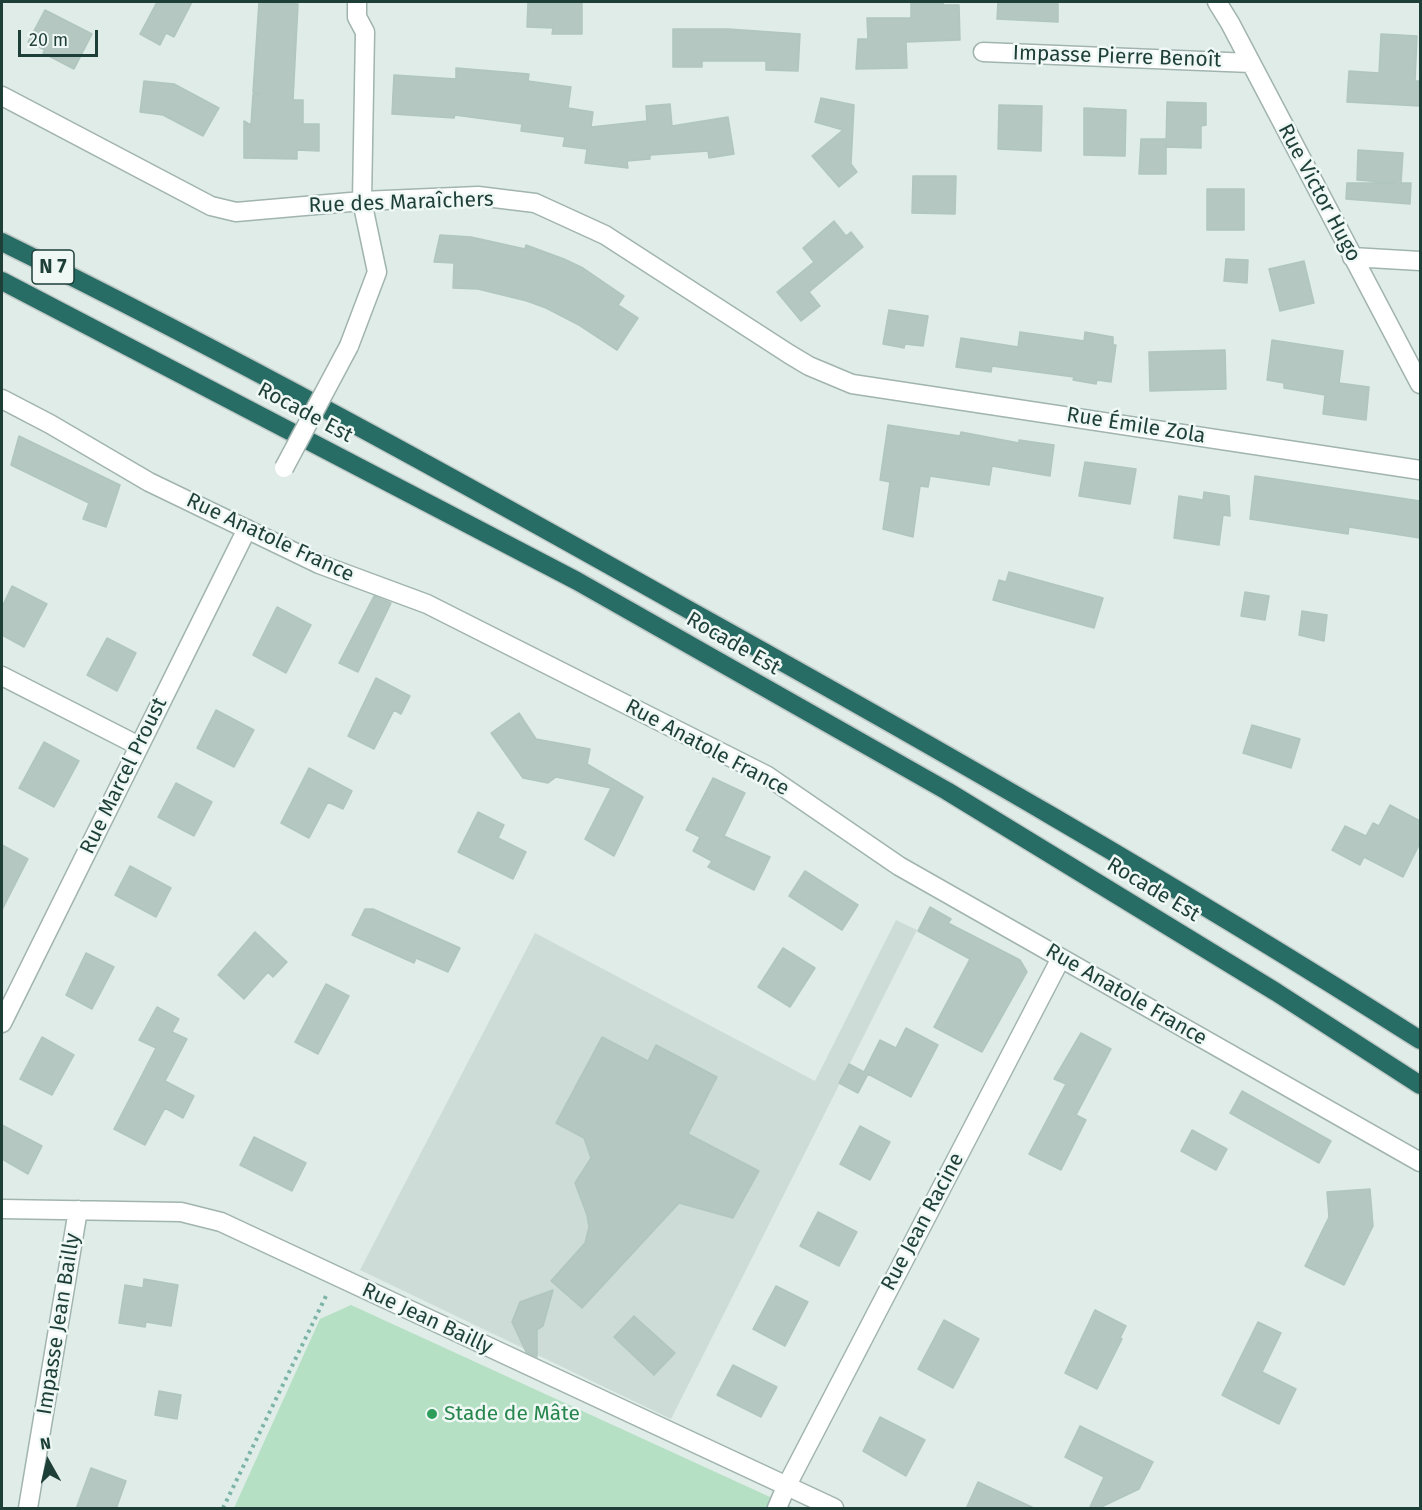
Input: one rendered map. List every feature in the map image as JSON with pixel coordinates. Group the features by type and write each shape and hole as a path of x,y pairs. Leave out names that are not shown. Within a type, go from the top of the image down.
{"highway":[{"name":"Rocade Est","path":"2,242 105,293 441,471 935,747 1328,981 1420,1040"},
{"name":"Rocade Est","path":"2,281 577,581 937,785 1276,992 1420,1085"}],"street":[{"path":"284,468 349,346 377,272 362,201 365,32 357,17 357,2"},
{"name":"Rue Victor Hugo","path":"1217,2 1420,384"},
{"name":"Impasse Pierre Benoît","path":"984,52 1251,63"},
{"name":"Rue des Maraîchers","path":"2,96 211,206 236,212 362,201 478,196 535,203 605,235 789,354 810,366 852,384"},
{"path":"1352,256 1420,261"},
{"name":"Rue Émile Zola","path":"852,384 1420,470"},
{"name":"Rue Anatole France","path":"2,399 50,424 149,482 319,564 427,604 766,775 899,866 1420,1162"},
{"name":"Rue Marcel Proust","path":"2,1023 247,529"},
{"path":"2,676 139,746"},
{"name":"Rue Jean Racine","path":"777,1509 786,1487 1061,958"},
{"name":"Rue Jean Bailly","path":"2,1209 181,1212 221,1222 834,1509"},
{"name":"Impasse Jean Bailly","path":"28,1509 78,1210"}],"path":[{"path":"223,1509 336,1276"}],"shaded area":[{"path":"896,920 917,930 671,1419 360,1270 535,933 815,1081"}],"green space":[{"name":"Stade de Mâte","path":"351,1305 794,1508 234,1508 320,1319"}],"building":[{"path":"157,2 192,2 174,37 166,33 160,45 140,34"},
{"path":"259,2 298,4 293,100 303,100 303,124 319,124 319,151 297,150 297,159 244,158 244,121 251,125 253,94 259,94 253,92"},
{"path":"528,2 582,2 582,34 552,34 553,28 527,27"},
{"path":"911,2 943,2 943,5 959,5 960,40 906,42 907,68 856,69 858,39 868,39 867,18 911,18"},
{"path":"998,2 1058,2 1058,22 997,19"},
{"path":"45,10 92,34 74,69 43,53 45,50 28,42"},
{"path":"673,29 728,29 800,34 798,71 766,70 766,61 702,61 702,67 673,67"},
{"path":"1381,34 1417,36 1415,81 1420,81 1420,106 1347,102 1349,71 1379,73"},
{"path":"456,68 529,74 528,81 571,87 568,108 593,112 591,127 647,121 646,106 670,104 672,126 728,117 734,154 709,158 708,151 650,155 650,159 627,161 628,168 585,163 587,149 563,146 565,137 521,131 522,124 455,115 454,118 392,114 394,75 456,79"},
{"path":"144,81 174,84 219,108 203,136 163,115 140,112"},
{"path":"821,98 854,105 851,164 857,172 839,187 812,156 843,130 815,122"},
{"path":"1167,102 1206,103 1206,125 1201,126 1201,148 1166,147"},
{"path":"999,105 1042,106 1041,151 998,149"},
{"path":"1084,108 1126,110 1125,156 1084,155"},
{"path":"1141,139 1166,139 1166,174 1139,174"},
{"path":"1358,150 1403,153 1401,183 1411,183 1410,204 1346,199 1347,183 1395,183 1357,180"},
{"path":"913,176 956,176 955,214 912,213"},
{"path":"1207,189 1244,189 1244,230 1207,230"},
{"path":"834,221 846,236 851,232 863,247 809,292 820,306 801,321 777,292 814,262 803,248"},
{"path":"440,235 471,237 525,249 526,245 564,259 583,268 624,296 618,305 638,318 617,350 579,325 546,308 478,289 453,288 454,263 434,262"},
{"path":"1226,259 1248,260 1247,283 1224,281"},
{"path":"1304,261 1314,303 1280,311 1269,269"},
{"path":"889,310 928,316 923,346 905,344 904,348 883,344"},
{"path":"1020,332 1084,341 1085,332 1113,337 1113,345 1116,345 1111,382 1097,380 1096,384 1073,380 1074,377 992,366 991,372 956,367 961,338 1018,347"},
{"path":"1272,340 1343,351 1339,383 1369,387 1366,420 1323,414 1325,395 1284,388 1284,383 1267,380"},
{"path":"1225,350 1226,389 1150,391 1149,352"},
{"path":"888,425 960,436 961,432 1019,443 1019,440 1054,445 1050,476 992,466 989,485 930,476 928,487 920,486 913,537 883,529 890,482 880,480"},
{"path":"19,436 120,485 106,527 83,519 89,503 11,465"},
{"path":"1085,462 1136,469 1130,504 1079,496"},
{"path":"1255,476 1420,501 1420,538 1349,527 1348,534 1250,519"},
{"path":"1204,492 1229,496 1230,516 1223,515 1219,545 1174,538 1179,496 1203,500"},
{"path":"1009,572 1103,598 1094,628 993,600 999,580 1006,582"},
{"path":"12,586 47,604 24,647 2,635 2,607"},
{"path":"1245,592 1269,596 1265,620 1241,616"},
{"path":"374,596 391,603 358,672 339,663"},
{"path":"277,607 311,625 286,673 253,655"},
{"path":"1302,611 1327,615 1324,641 1299,635"},
{"path":"107,638 136,653 117,691 87,675"},
{"path":"376,678 410,696 401,714 394,710 374,749 348,736"},
{"path":"216,710 254,730 234,767 197,748"},
{"path":"519,713 536,739 590,749 587,764 643,797 614,856 585,839 611,788 556,777 548,783 523,778 491,733"},
{"path":"1252,725 1300,739 1291,768 1243,753"},
{"path":"44,742 79,761 54,807 19,788"},
{"path":"309,768 352,791 343,809 328,802 309,838 281,823"},
{"path":"713,778 745,793 724,836 770,857 754,890 708,867 712,861 693,851 700,837 686,830"},
{"path":"176,783 212,802 194,836 158,817"},
{"path":"1390,805 1420,821 1420,843 1403,877 1364,857 1360,865 1332,850 1345,826 1366,836 1373,823 1379,826"},
{"path":"478,812 504,825 498,838 526,852 513,879 458,852"},
{"path":"2,845 28,859 2,910"},
{"path":"130,866 171,888 156,917 115,895"},
{"path":"805,871 858,905 842,930 789,896"},
{"path":"930,907 951,919 948,923 1020,960 1027,972 982,1052 934,1027 970,959 918,931"},
{"path":"365,909 373,909 460,948 448,972 416,958 414,963 352,935"},
{"path":"255,932 287,962 273,977 268,972 244,999 218,975"},
{"path":"783,948 815,968 790,1007 758,987"},
{"path":"86,953 114,967 92,1009 66,995"},
{"path":"326,984 349,996 318,1054 295,1042"},
{"path":"157,1007 179,1019 172,1032 187,1039 165,1081 194,1096 183,1118 165,1108 145,1145 114,1129 156,1048 139,1040"},
{"path":"906,1028 938,1045 911,1097 868,1074 858,1093 839,1083 849,1064 864,1072 880,1040 896,1048"},
{"path":"1081,1033 1111,1049 1076,1115 1086,1120 1061,1170 1029,1154 1066,1084 1054,1079"},
{"path":"42,1037 74,1055 52,1095 20,1079"},
{"path":"602,1037 648,1061 656,1045 717,1077 688,1134 759,1171 733,1218 679,1203 582,1308 551,1281 585,1243 589,1227 587,1215 575,1183 591,1158 584,1138 556,1123"},
{"path":"1242,1091 1331,1141 1319,1163 1230,1113"},
{"path":"2,1125 42,1146 28,1174 2,1159"},
{"path":"860,1126 890,1142 870,1180 840,1164"},
{"path":"1192,1130 1227,1149 1216,1170 1181,1151"},
{"path":"254,1137 306,1163 292,1191 240,1165"},
{"path":"1370,1189 1373,1226 1344,1285 1305,1266 1329,1217 1327,1192"},
{"path":"818,1212 857,1232 839,1266 800,1246"},
{"path":"144,1279 178,1285 171,1326 146,1322 145,1327 119,1323 125,1285 143,1288"},
{"path":"776,1286 808,1302 785,1346 753,1329"},
{"path":"553,1290 543,1326 537,1330 537,1357 526,1352 512,1322 520,1302"},
{"path":"1095,1310 1126,1326 1120,1338 1122,1339 1097,1389 1065,1373"},
{"path":"634,1316 675,1353 654,1375 614,1337"},
{"path":"944,1320 979,1339 953,1388 918,1369"},
{"path":"1258,1322 1281,1333 1262,1372 1296,1389 1279,1424 1222,1395"},
{"path":"733,1365 777,1387 761,1417 717,1395"},
{"path":"159,1391 181,1395 177,1419 155,1415"},
{"path":"880,1417 925,1440 906,1476 863,1451"},
{"path":"1080,1426 1153,1462 1139,1489 1097,1509 1089,1509 1104,1477 1065,1457"},
{"path":"91,1468 126,1481 116,1509 76,1509"},
{"path":"978,1482 1036,1509 966,1509"}],"place":[{"name":"Stade de Mâte","path":"432,1414"}]}
